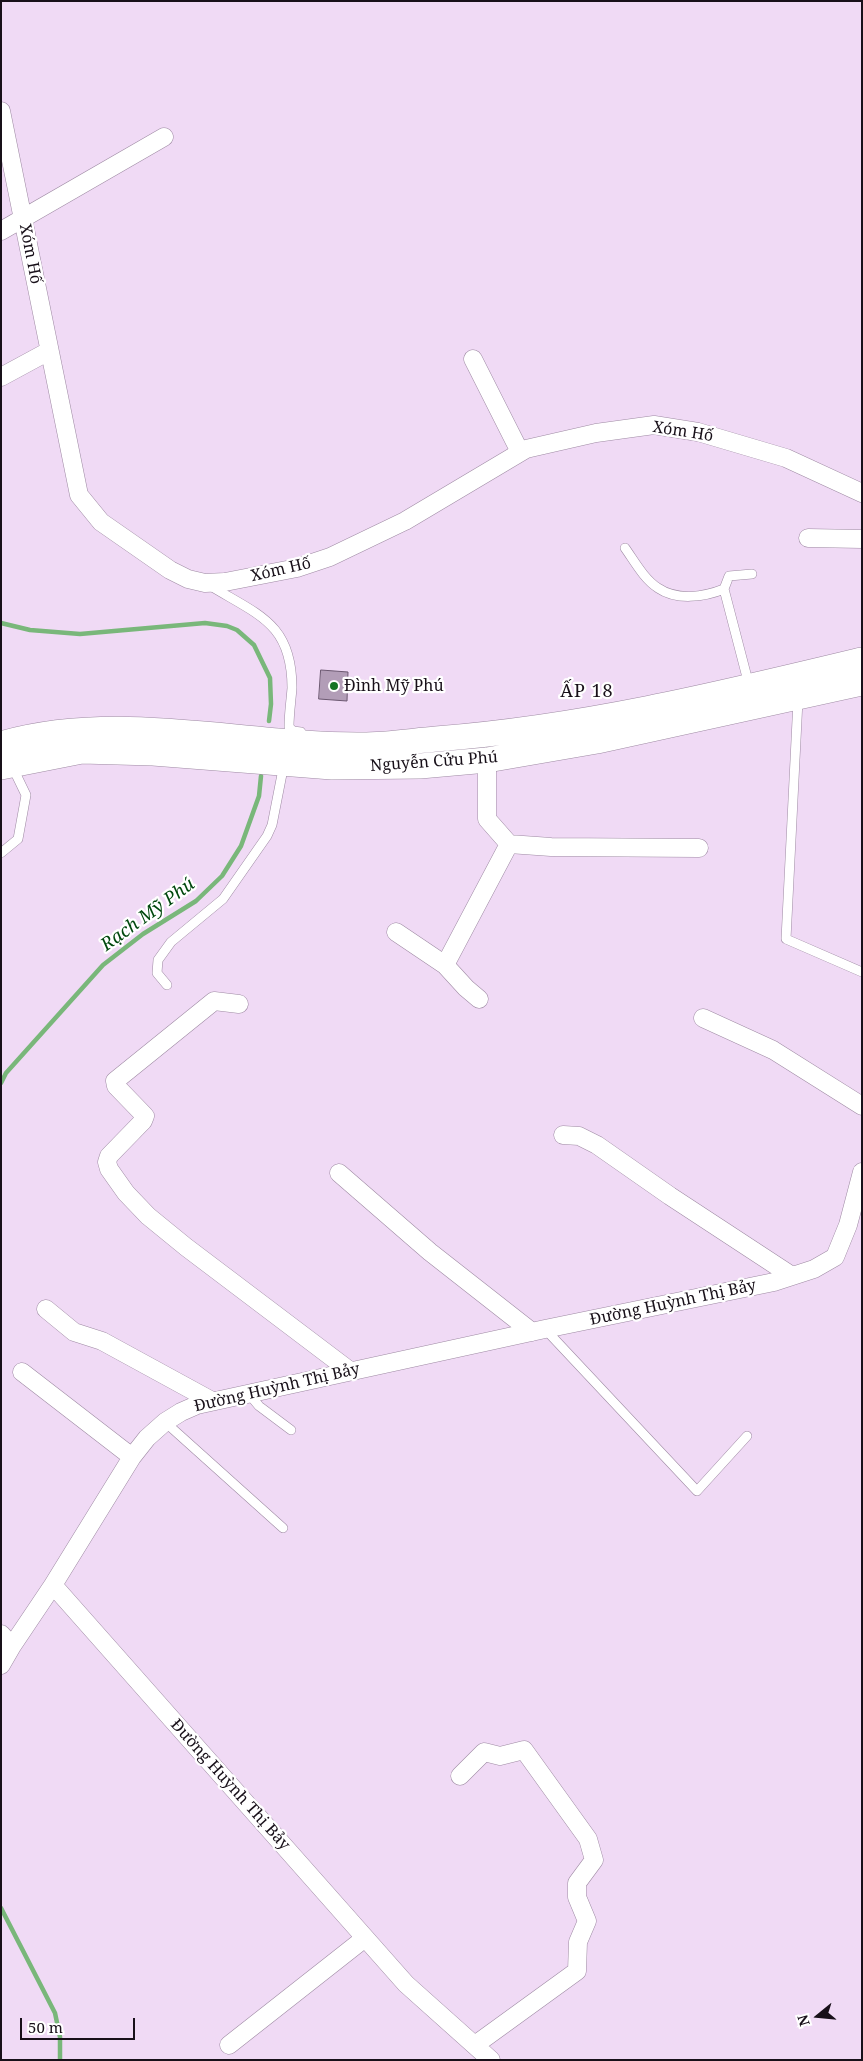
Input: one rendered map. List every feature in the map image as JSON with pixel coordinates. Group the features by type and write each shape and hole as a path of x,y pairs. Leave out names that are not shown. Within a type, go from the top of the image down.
{"main road":[{"name":"Nguyễn Cửu Phú","path":"4,758 22,738 78,730 130,729 263,740 358,740 475,736 542,728 750,688 862,660"},
{"name":"Nguyễn Cửu Phú","path":"4,758 82,751 154,753 342,767 420,766 487,760 596,741 862,683"}],"street":[{"name":"Xóm Hố","path":"1,112 78,495 101,522 170,570 188,579 205,583 225,582 298,568 330,557 405,521 520,452 596,433 654,425 698,432 786,458 862,493"},
{"path":"1,231 164,137"},
{"path":"1,377 49,351"},
{"path":"473,359 520,452"},
{"path":"808,538 862,538"},
{"path":"487,760 487,819 509,844 551,847 699,848"},
{"path":"445,965 509,844"},
{"path":"396,932 445,965 479,999"},
{"path":"239,1004 214,1001 116,1080 116,1086 145,1116 143,1121 108,1156 108,1166 126,1193 148,1216 350,1371"},
{"path":"703,1018 773,1050 862,1106"},
{"path":"563,1135 579,1136 597,1145 670,1196 792,1276"},
{"name":"Đường Huỳnh Thị Bảy","path":"491,2060 406,1984 53,1585 132,1456 147,1438 165,1422 181,1412 197,1405 249,1393 538,1330 774,1282 814,1269 835,1257 848,1225 862,1172"},
{"path":"339,1173 430,1252 538,1330"},
{"path":"46,1309 74,1332 102,1341 212,1402"},
{"path":"22,1372 132,1456"},
{"path":"1,1665 7,1640 53,1585"},
{"path":"460,1776 484,1752 500,1756 524,1750 588,1840 594,1860 577,1883 577,1897 587,1921 578,1942 577,1972 475,2045"},
{"path":"229,2045 365,1938"}],"lane":[{"path":"626,548 645,576 659,589 676,595 695,596 714,593 724,588"},
{"path":"750,688 724,588 729,576 752,574"},
{"path":"205,583 263,617 280,634 287,652 291,682 289,727 293,731 315,733"},
{"path":"798,697 786,939 862,972"},
{"path":"1,853 18,839 26,794 4,758"},
{"path":"167,985 157,973 157,962 172,942 223,899 267,836 272,825 284,764"},
{"path":"538,1330 697,1491 747,1436"},
{"path":"249,1393 259,1406 290,1430"},
{"path":"165,1422 283,1528"}],"building":[{"name":"Đình Mỹ Phú","path":"321,670 348,672 347,701 319,699"}],"waterway":[{"name":"Rạch Mỹ Phú","path":"1,623 30,630 80,634 205,623 227,626 237,630 254,645 270,678 271,704 269,721"},
{"name":"Rạch Mỹ Phú","path":"1,1083 6,1073 103,965 143,934 196,901 222,876 241,846 259,796 261,776"},
{"name":"Rạch Mỹ Phú","path":"1,1908 55,2013 60,2037 60,2060"}],"place":[{"name":"Đình Mỹ Phú","path":"334,686"}],"district":[{"name":"ẤP 18","path":"587,692"}]}
